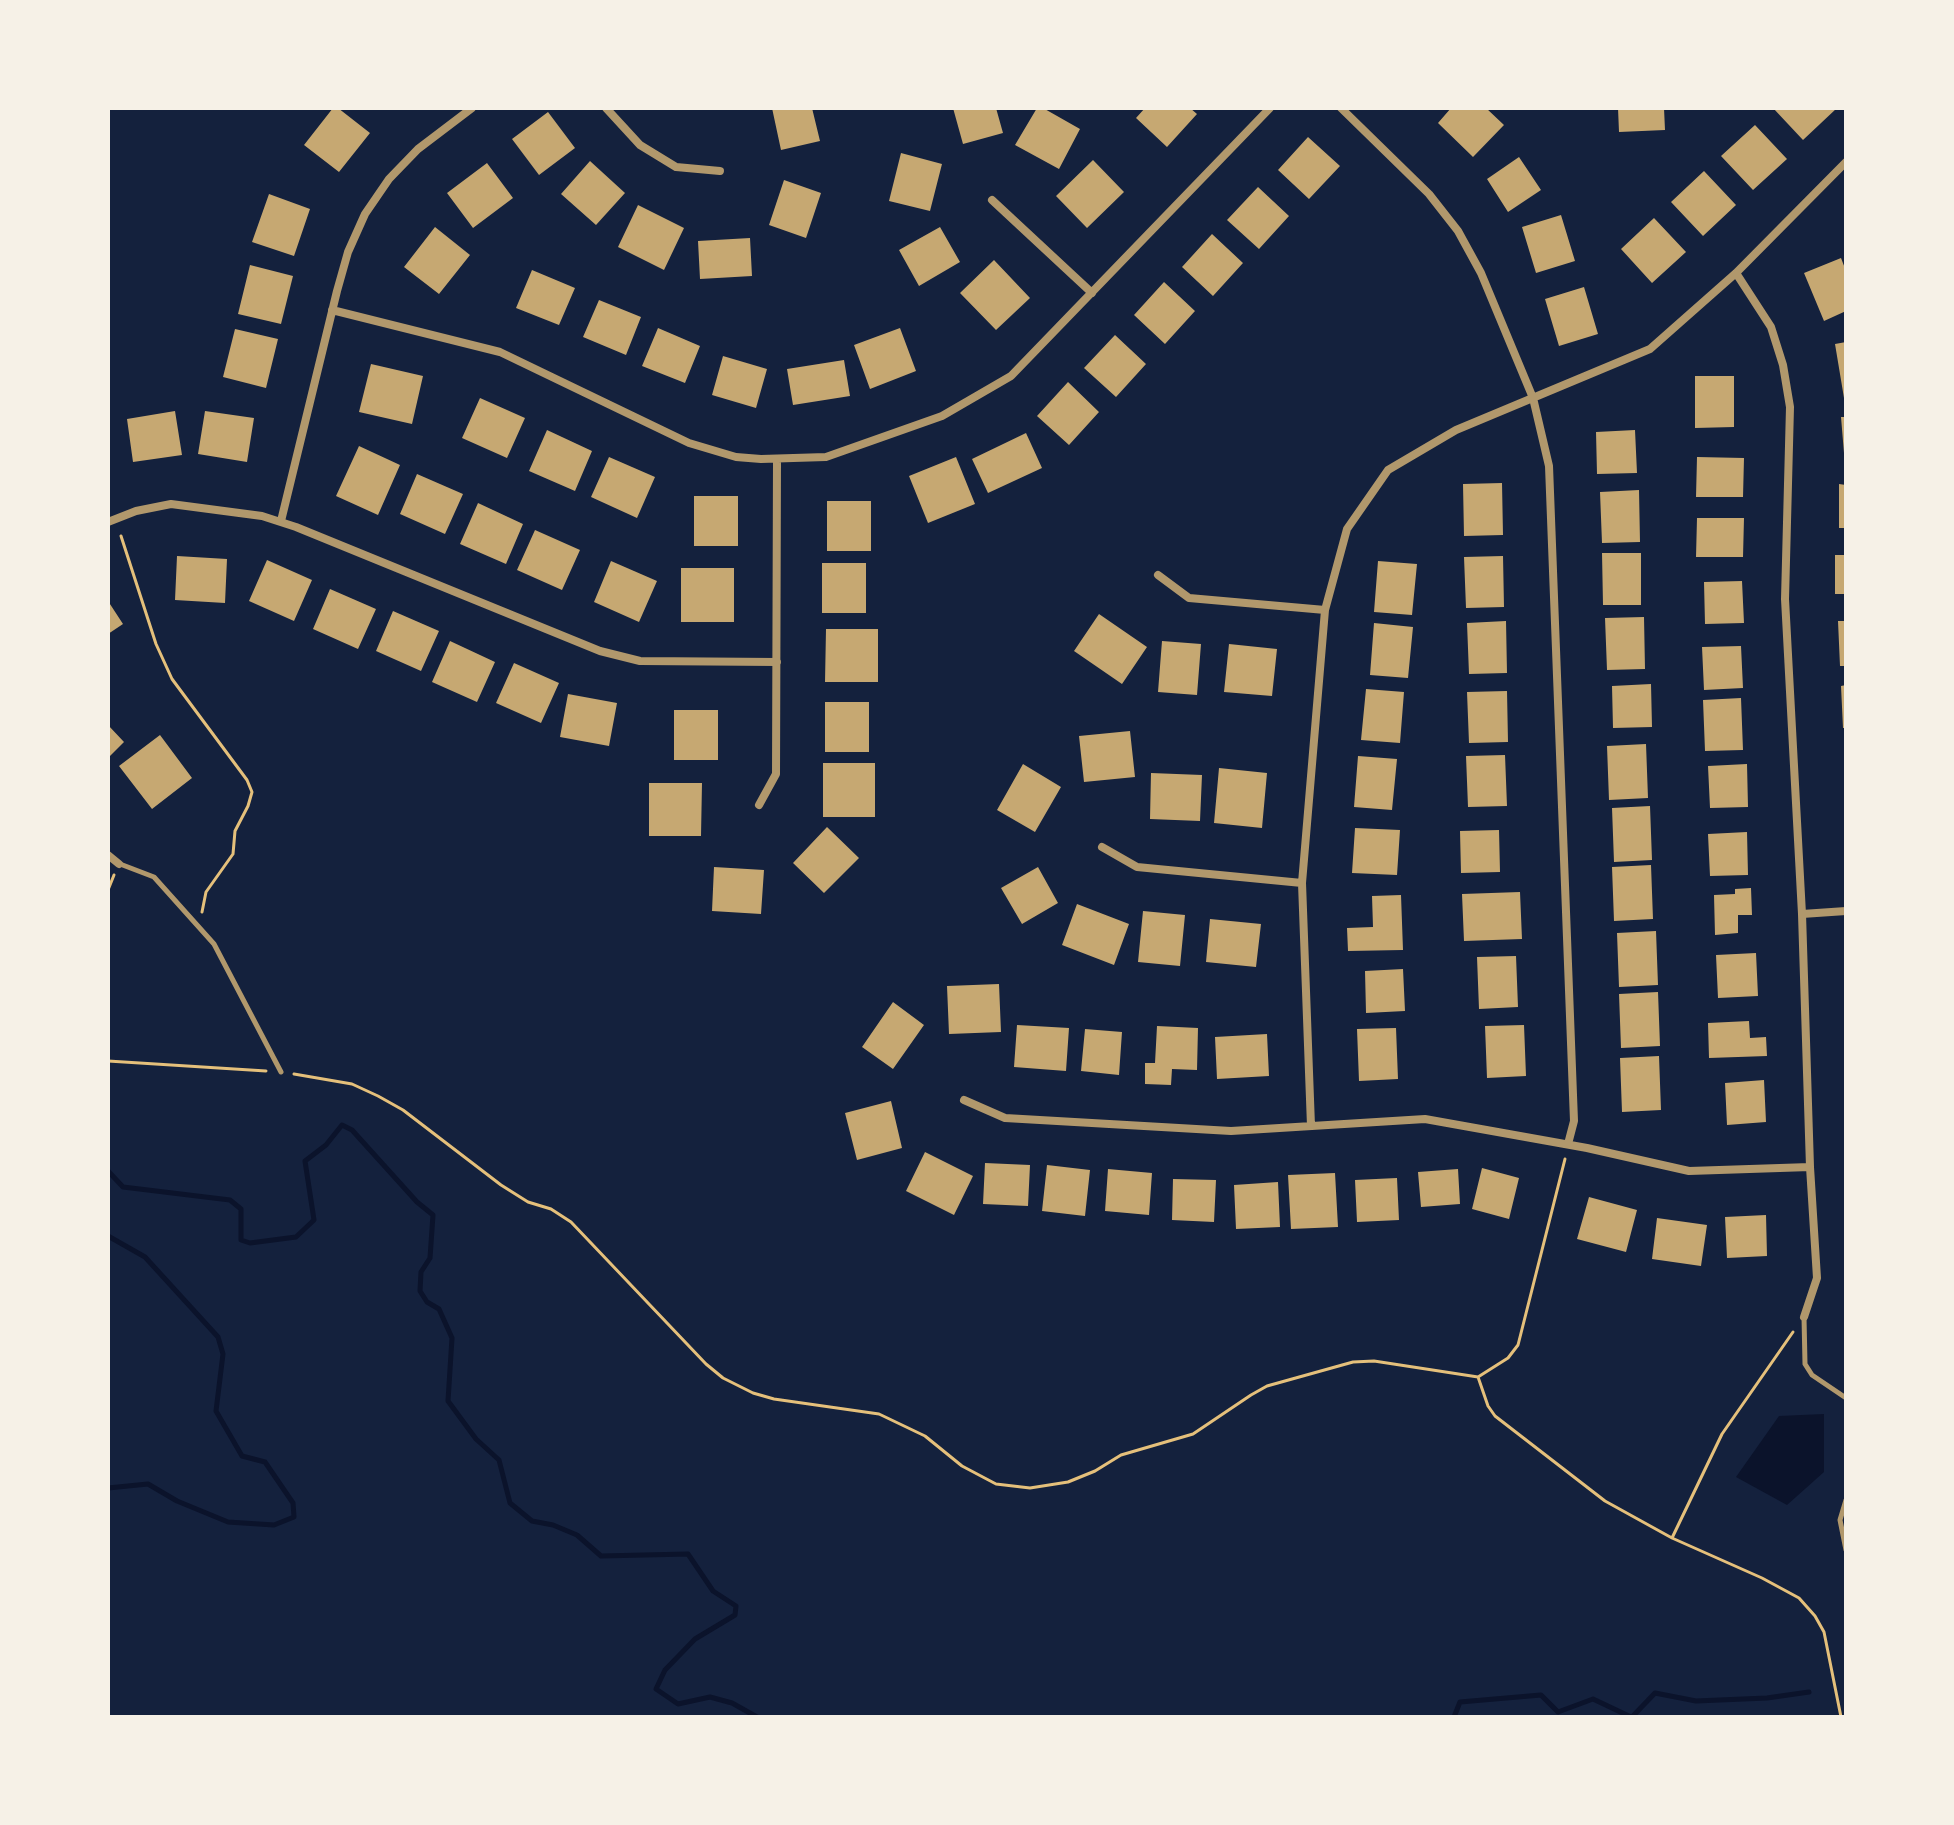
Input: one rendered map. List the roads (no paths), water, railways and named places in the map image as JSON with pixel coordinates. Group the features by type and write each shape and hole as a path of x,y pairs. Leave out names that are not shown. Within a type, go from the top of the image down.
{"street":[{"path":"281,521 332,310 348,252 365,214 389,179 418,149 472,108"},
{"path":"606,108 640,145 676,167 720,171"},
{"path":"332,310 500,352 689,443 736,457 777,460 826,457 942,416 1011,376 1270,108"},
{"path":"1341,108 1429,194 1458,231 1481,273 1533,398 1549,466 1574,1121 1568,1144"},
{"path":"1311,1126 1302,883 1325,610 1347,529 1388,470 1456,430 1650,349 1736,273 1846,162"},
{"path":"992,200 1092,293"},
{"path":"1736,273 1771,327 1783,365 1790,407 1785,599 1817,1278 1804,1317"},
{"path":"759,805 776,774 777,460"},
{"path":"108,522 136,511 171,504 211,507 281,521 600,651 640,661 777,662"},
{"path":"1158,575 1189,598 1325,610"},
{"path":"1102,847 1137,867 1302,883"},
{"path":"108,855 119,864"},
{"path":"1802,914 1846,911"},
{"path":"964,1100 1005,1118 1231,1131 1425,1119 1568,1144 1689,1171 1810,1167"}],"lane":[{"path":"119,864 154,877 214,944 281,1072"},
{"path":"1804,1317 1805,1364 1812,1375 1846,1398"},
{"path":"1846,1500 1840,1520 1846,1550"}],"water":[{"path":"1824,1414 1824,1472 1787,1505 1736,1477 1779,1416"}],"waterway":[{"path":"108,1171 123,1187 230,1200 241,1209 241,1240 250,1243 296,1237 314,1220 305,1161 326,1145 342,1125 352,1130 417,1202 433,1215 430,1258 421,1272 420,1291 427,1302 439,1309 452,1338 448,1401 476,1439 499,1460 510,1503 532,1521 553,1525 577,1535 601,1556 688,1554 713,1591 736,1606 735,1615 695,1639 665,1670 656,1689 678,1704 710,1697 732,1703 757,1717"},
{"path":"108,1236 145,1257 218,1337 223,1354 216,1411 242,1456 265,1462 293,1503 294,1517 274,1525 228,1522 177,1501 148,1484 108,1488"},
{"path":"1632,1717 1655,1693 1696,1701 1767,1698 1809,1692"},
{"path":"1454,1717 1460,1702 1541,1695 1558,1712 1593,1699 1631,1717"}]}
